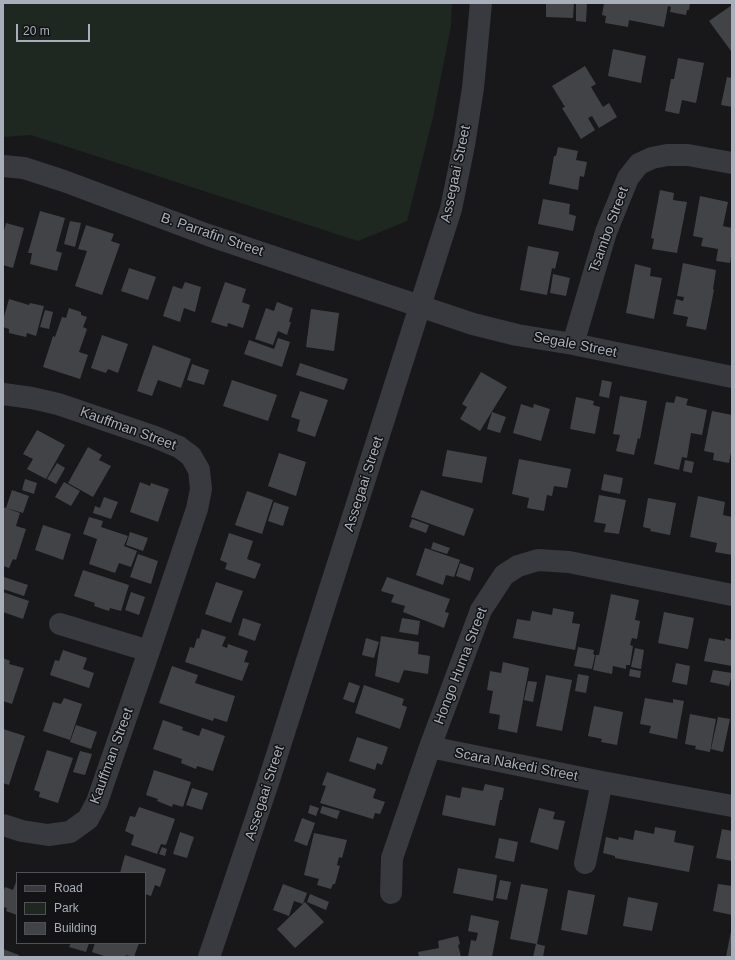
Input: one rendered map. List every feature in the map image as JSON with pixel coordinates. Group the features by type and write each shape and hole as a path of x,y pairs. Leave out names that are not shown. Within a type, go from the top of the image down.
{"street":[{"name":"Assegaai Street","path":"209,957 271,776 451,209 464,146 473,88 481,3"},
{"name":"Tsambo Street","path":"573,344 606,232 628,178 639,164 652,158 666,155 688,155 732,163"},
{"name":"B. Parrafin Street","path":"3,166 24,168 64,181 208,235 421,306"},
{"name":"Segale Street","path":"421,306 473,324 517,335 573,344 732,377"},
{"name":"Kauffman Street","path":"3,394 32,398 58,404 155,437 179,447 191,456 199,470 201,489 197,509 149,651 97,802 88,820 70,832 48,835 22,831 3,825"},
{"name":"Hongo Huma Street","path":"391,893 392,858 430,747 481,610 504,575 518,566 538,560 569,562 732,595"},
{"path":"60,624 149,651"},
{"name":"Scara Nakedi Street","path":"430,747 602,782 732,806"},
{"path":"585,863 602,782"}],"green space":[{"path":"3,3 452,3 451,26 433,117 407,221 358,241 31,135 3,137"}],"building":[{"path":"546,3 574,3 573,18 546,17"},
{"path":"576,3 587,3 586,22 576,21"},
{"path":"604,3 690,3 689,10 687,10 686,15 670,12 671,7 668,6 664,27 629,20 628,27 605,23 606,16 602,15"},
{"path":"732,5 732,50 731,51 709,21"},
{"path":"613,49 646,56 641,83 608,76"},
{"path":"678,58 704,63 696,103 682,100 679,114 665,111 671,79 674,79"},
{"path":"585,66 596,84 591,87 603,107 609,103 617,117 599,128 592,116 588,118 595,130 581,139 562,108 565,107 552,86"},
{"path":"727,77 732,78 732,107 721,105"},
{"path":"558,147 578,151 576,160 587,162 584,177 580,176 578,190 549,184 554,156 556,156"},
{"path":"660,190 674,193 673,200 687,202 677,253 652,249 654,239 651,238"},
{"path":"700,196 728,202 723,226 732,228 732,251 730,263 716,261 718,249 701,246 703,238 693,236"},
{"path":"543,199 570,204 569,214 576,216 573,231 538,224"},
{"path":"40,211 65,218 56,251 62,253 57,271 30,264 32,253 28,253"},
{"path":"70,221 81,223 75,247 64,244"},
{"path":"6,223 24,228 13,268 3,265 3,234"},
{"path":"86,225 114,234 111,241 120,244 102,295 75,286 87,251 78,249"},
{"path":"528,246 559,252 555,269 552,268 547,295 520,290"},
{"path":"683,263 716,270 714,290 706,330 686,326 688,317 673,314 676,299 683,301 684,297 677,296"},
{"path":"635,264 651,268 650,276 662,278 654,319 626,313"},
{"path":"129,268 156,277 148,300 121,291"},
{"path":"553,274 570,278 566,296 550,293"},
{"path":"185,282 201,287 195,312 184,308 180,322 163,316 173,286 182,289"},
{"path":"225,282 246,289 242,302 250,305 243,328 228,323 227,327 211,322"},
{"path":"9,299 29,305 30,303 44,306 36,336 27,333 26,337 9,333 9,329 3,327 3,320"},
{"path":"277,302 293,308 287,335 278,331 273,345 255,339 266,308 274,311"},
{"path":"69,308 81,312 81,315 87,317 83,327 87,329 79,352 88,355 80,379 43,367 53,336 55,337 62,317 66,318"},
{"path":"311,309 339,313 334,351 306,347"},
{"path":"45,310 53,312 49,329 40,327"},
{"path":"102,335 128,344 118,373 108,369 106,373 91,368"},
{"path":"278,338 290,342 282,367 244,354 249,340 274,349"},
{"path":"153,345 191,359 181,388 158,380 152,396 137,391"},
{"path":"300,363 348,379 344,390 296,375"},
{"path":"192,364 209,370 204,385 187,380"},
{"path":"481,372 507,387 480,431 460,419 467,407 462,404"},
{"path":"232,380 277,395 268,421 223,406"},
{"path":"602,380 612,382 609,398 599,396"},
{"path":"300,391 328,400 315,437 297,431 300,420 291,417"},
{"path":"620,396 647,401 640,439 638,438 634,455 616,451 620,435 613,434"},
{"path":"676,396 688,399 686,405 707,410 702,435 691,433 687,458 682,457 679,470 654,464 666,402 674,403"},
{"path":"576,397 594,401 593,405 600,407 595,434 570,429"},
{"path":"521,404 533,408 534,404 550,409 541,441 513,433"},
{"path":"712,411 732,415 732,447 729,463 713,460 714,453 704,451"},
{"path":"492,412 506,417 500,433 487,429"},
{"path":"37,430 65,445 46,479 27,469 33,459 23,454"},
{"path":"88,447 102,455 99,460 111,466 93,497 68,483"},
{"path":"447,450 487,457 482,483 442,476"},
{"path":"279,453 306,462 296,496 268,486"},
{"path":"519,459 571,469 567,488 554,486 552,496 547,495 544,511 527,508 529,498 512,494"},
{"path":"685,460 694,462 692,473 683,471"},
{"path":"57,463 65,468 56,484 47,479"},
{"path":"604,474 623,478 620,494 601,490"},
{"path":"25,479 37,483 34,494 22,490"},
{"path":"64,482 80,491 71,506 55,497"},
{"path":"140,482 150,486 151,483 169,489 158,522 130,512"},
{"path":"12,490 29,496 23,513 6,508"},
{"path":"421,490 474,509 464,536 411,517"},
{"path":"247,491 273,500 262,534 235,525"},
{"path":"599,495 626,500 619,534 604,532 606,524 594,522"},
{"path":"698,496 725,502 723,515 732,517 732,555 715,552 717,543 690,537"},
{"path":"104,497 118,502 111,519 93,513 95,506 100,508"},
{"path":"648,498 676,503 670,535 650,531 651,529 643,527"},
{"path":"274,502 289,507 283,526 268,521"},
{"path":"3,507 20,513 16,526 26,529 16,560 13,559 9,568 3,566"},
{"path":"89,517 103,521 101,527 128,536 124,546 137,551 131,567 119,563 115,573 89,564 100,530 97,539 83,534"},
{"path":"412,519 429,525 426,533 409,527"},
{"path":"43,525 71,534 63,560 35,550"},
{"path":"130,532 148,538 143,551 126,545"},
{"path":"229,533 253,541 247,559 261,564 255,579 225,569 227,563 220,560"},
{"path":"433,542 450,548 447,554 431,549"},
{"path":"425,548 460,560 454,577 446,575 443,585 416,575"},
{"path":"138,554 158,561 151,584 130,577"},
{"path":"460,563 474,568 470,581 456,576"},
{"path":"83,570 129,585 121,611 110,608 109,611 94,606 95,603 74,596"},
{"path":"4,577 28,585 24,596 3,589"},
{"path":"387,577 450,599 445,612 449,613 444,628 403,612 405,606 391,602 394,595 381,591"},
{"path":"216,582 243,591 231,623 205,614"},
{"path":"3,592 29,601 23,619 3,612"},
{"path":"131,592 145,597 139,615 125,610"},
{"path":"611,594 639,600 635,620 640,621 637,639 632,638 630,645 633,646 630,665 626,665 626,669 613,666 612,674 593,670 596,655 599,655"},
{"path":"553,608 574,612 572,623 580,624 575,650 513,638 517,619 530,621 532,611 552,615"},
{"path":"664,612 694,618 688,649 658,643"},
{"path":"243,618 261,624 255,641 238,635"},
{"path":"402,618 420,621 418,635 399,632"},
{"path":"202,629 226,637 222,646 227,648 228,644 248,651 244,662 249,663 242,681 185,662 190,647 194,648"},
{"path":"381,636 419,642 418,654 430,656 428,674 404,670 399,683 375,676"},
{"path":"366,638 379,642 374,658 362,655"},
{"path":"709,638 725,641 725,638 732,640 732,666 704,661"},
{"path":"578,647 594,650 593,654 595,655 592,669 574,666"},
{"path":"635,648 644,650 641,669 631,667"},
{"path":"63,650 87,658 83,669 94,673 89,688 50,675 55,660 59,661"},
{"path":"3,658 10,661 9,664 24,668 12,704 3,701"},
{"path":"503,662 529,668 517,733 498,729 500,715 489,713 493,691 487,690 490,671 501,673"},
{"path":"676,663 690,666 687,685 672,682"},
{"path":"172,666 198,675 195,683 235,696 227,722 214,718 213,721 159,703"},
{"path":"630,669 641,671 640,678 629,676"},
{"path":"713,670 732,673 729,686 710,682"},
{"path":"578,674 589,676 586,693 575,691"},
{"path":"546,675 572,680 562,731 536,726"},
{"path":"528,681 537,682 533,702 524,700"},
{"path":"349,682 360,686 354,703 343,699"},
{"path":"364,685 404,699 402,705 407,707 400,729 355,713"},
{"path":"64,698 82,704 70,740 43,731 53,702 61,704"},
{"path":"645,698 673,703 673,699 684,701 677,739 649,733 651,726 640,724"},
{"path":"594,706 623,712 617,745 601,742 602,739 588,736"},
{"path":"690,714 716,719 710,752 695,749 696,746 685,744"},
{"path":"718,717 730,719 723,752 711,749"},
{"path":"163,720 183,727 182,730 199,736 202,728 225,736 213,771 197,766 196,769 181,763 182,759 153,749"},
{"path":"76,725 97,732 91,749 70,742"},
{"path":"3,729 25,736 9,785 3,783"},
{"path":"357,737 388,747 382,765 377,763 375,770 349,761"},
{"path":"47,750 73,758 58,803 39,797 40,792 34,790"},
{"path":"80,751 92,754 85,775 73,772"},
{"path":"154,770 191,782 183,807 173,804 172,807 157,801 158,799 146,795"},
{"path":"327,772 376,789 373,798 385,802 380,814 375,813 373,819 320,803 326,786 322,785"},
{"path":"485,784 504,788 495,826 442,815 446,795 460,798 462,787 483,791"},
{"path":"192,788 208,793 202,810 186,805"},
{"path":"310,805 319,808 316,816 308,813"},
{"path":"322,806 340,811 337,819 320,813"},
{"path":"139,807 175,819 166,845 161,844 157,854 131,845 134,835 125,831 130,816 135,817"},
{"path":"539,808 555,812 553,819 565,821 558,850 530,842"},
{"path":"302,818 315,823 307,846 294,841"},
{"path":"655,827 676,831 674,842 694,846 689,872 615,858 615,856 603,853 606,837 618,840 619,837 633,840 635,830 654,834"},
{"path":"722,829 732,831 732,861 716,858"},
{"path":"180,832 194,837 187,858 173,854"},
{"path":"314,833 347,840 342,858 339,857 337,865 340,866 335,884 333,884 331,889 317,885 319,879 304,875"},
{"path":"499,838 518,842 514,862 495,858"},
{"path":"162,847 167,849 165,856 159,854"},
{"path":"125,855 166,869 160,887 155,885 151,896 146,894 146,872 120,872"},
{"path":"458,868 497,875 493,901 453,893"},
{"path":"500,880 511,882 507,900 496,898"},
{"path":"16,882 16,915 6,911 7,908 3,907 3,893 5,887 13,890"},
{"path":"283,884 307,893 303,904 294,901 289,916 273,910"},
{"path":"521,884 548,889 537,944 545,946 543,957 533,957 536,944 510,939"},
{"path":"718,884 732,886 732,915 713,911"},
{"path":"568,890 595,895 587,935 561,930"},
{"path":"310,894 329,902 326,910 307,902"},
{"path":"628,897 658,903 652,931 623,926"},
{"path":"305,902 324,922 295,948 277,929"},
{"path":"471,915 499,921 492,957 468,957 471,940 476,941 478,933 468,931"},
{"path":"731,931 732,957 726,957"},
{"path":"458,936 460,944 458,945 461,957 419,957 418,952 439,948 438,941"},
{"path":"70,944 89,944 86,952 69,947"},
{"path":"95,944 139,944 134,957 126,955 125,957 107,957 92,952"},
{"path":"3,949 19,955 18,957 3,957"}]}
